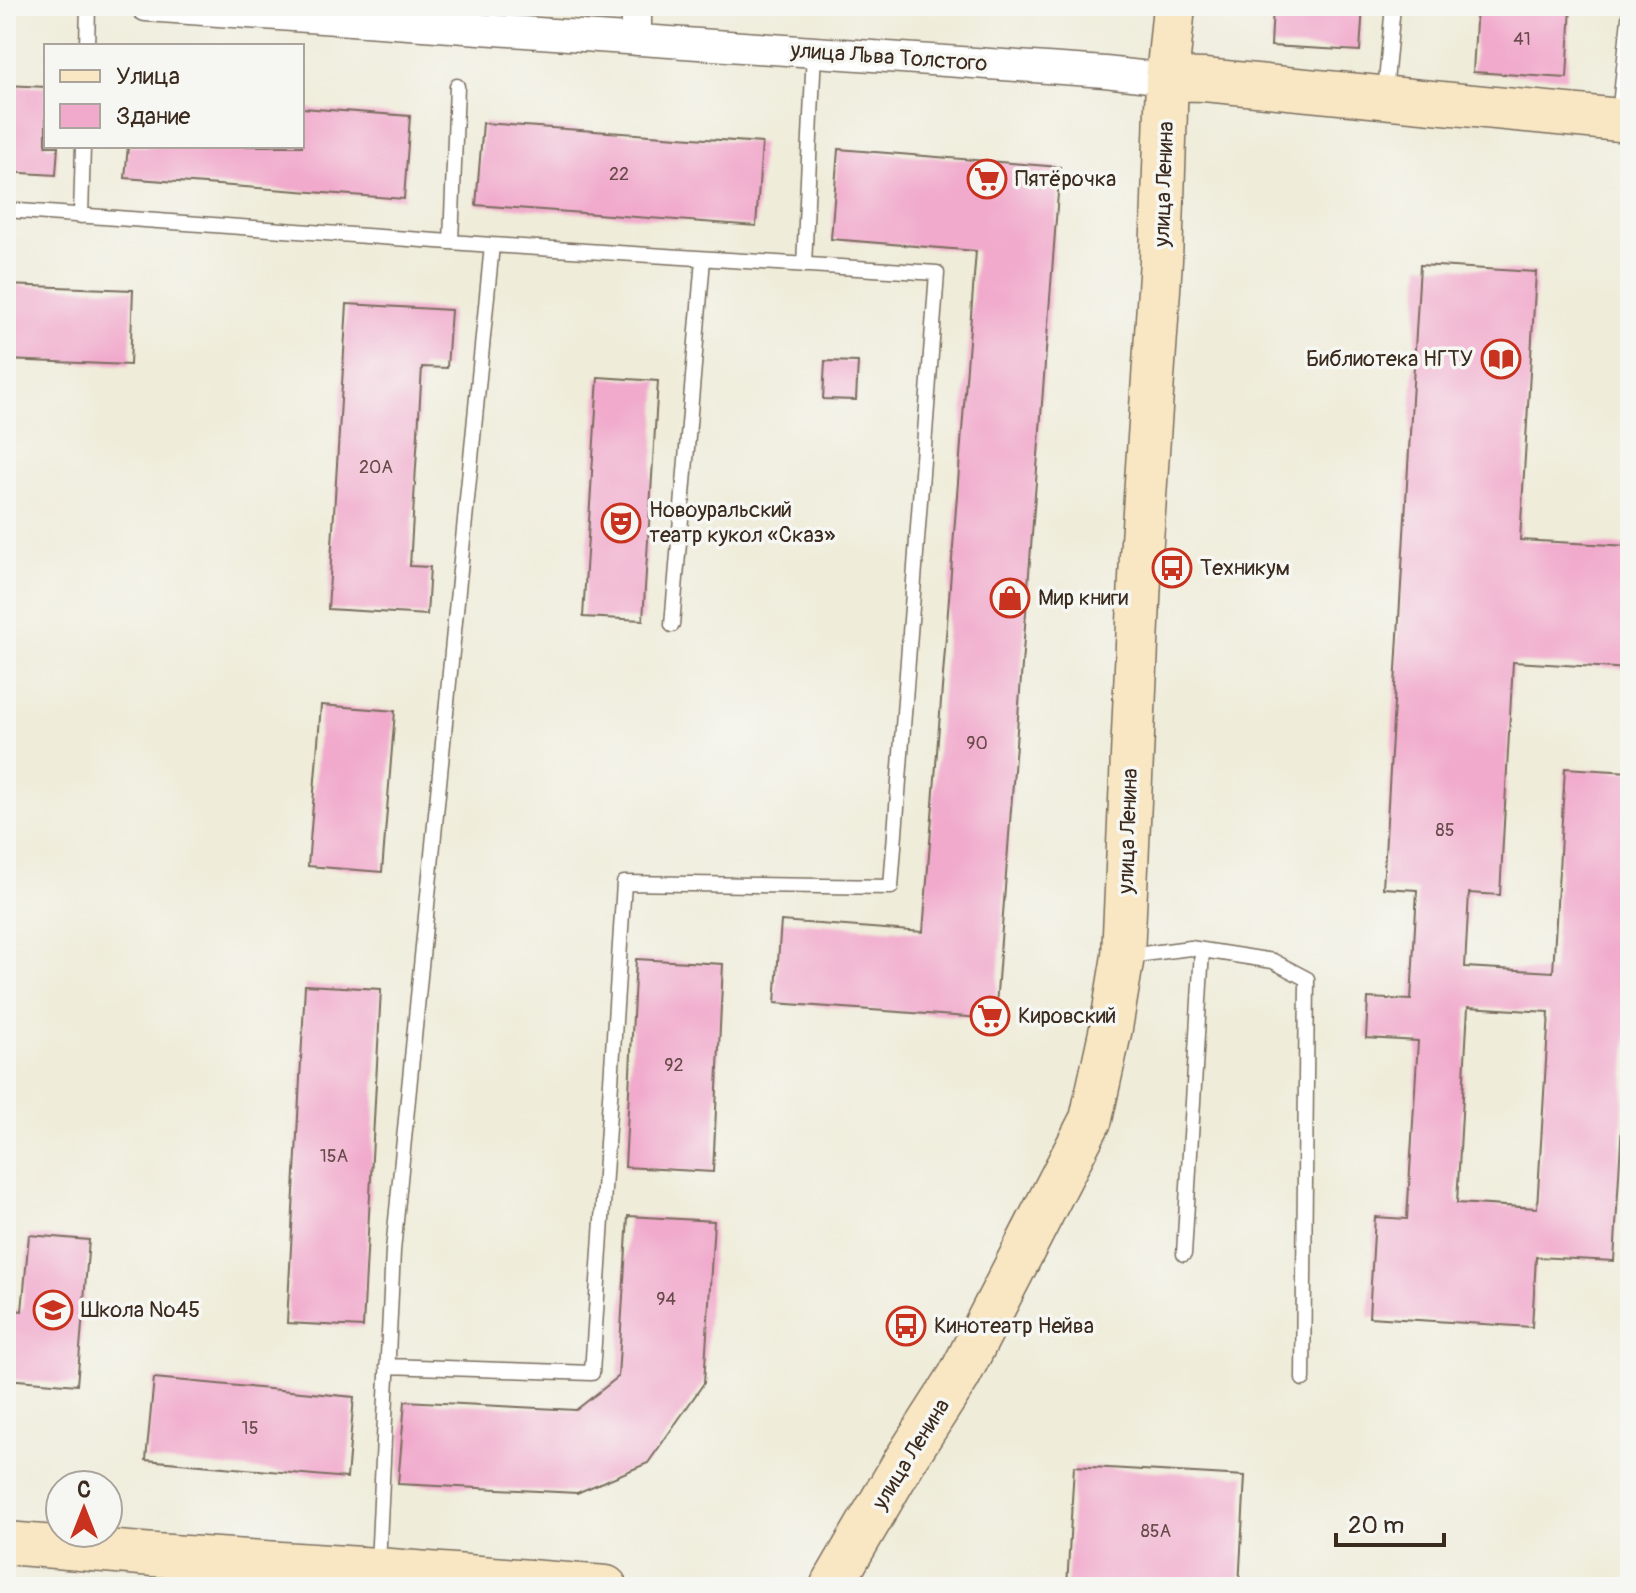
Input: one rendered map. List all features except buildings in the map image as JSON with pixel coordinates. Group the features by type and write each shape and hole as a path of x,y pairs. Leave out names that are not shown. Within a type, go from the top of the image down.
{"main road":[{"name":"улица Ленина","path":"831,1587 904,1462 959,1376 1091,1119 1111,1028 1123,956 1141,556 1161,260 1167,79 1174,6"},
{"name":"улица Льва Толстого","path":"1167,79 1625,120"},
{"path":"6,1543 605,1587"}],"street":[{"name":"улица Льва Толстого","path":"146,6 1105,72 1167,79"},
{"path":"636,6 636,40"}],"lane":[{"path":"87,44 88,6"},
{"path":"1385,98 1393,6"},
{"path":"1625,120 1630,9"},
{"path":"804,265 814,52"},
{"path":"451,242 457,86"},
{"path":"81,216 83,148"},
{"path":"6,210 937,273 891,887 624,883 592,1373 387,1366"},
{"path":"378,1569 394,1235 492,245"},
{"path":"672,625 703,259"},
{"path":"1123,956 1190,948 1273,961 1307,979 1303,1379"},
{"path":"1184,1254 1202,950"}],"place":[{"name":"Пятёрочка","path":"987,179"},
{"name":"Библиотека НГТУ","path":"1501,359"},
{"name":"Новоуральский театр кукол «Сказ»","path":"621,523"},
{"name":"Техникум","path":"1172,568"},
{"name":"Мир книги","path":"1010,598"},
{"name":"Кировский","path":"990,1016"},
{"name":"Школа №45","path":"53,1310"},
{"name":"Кинотеатр Нейва","path":"906,1326"}]}
